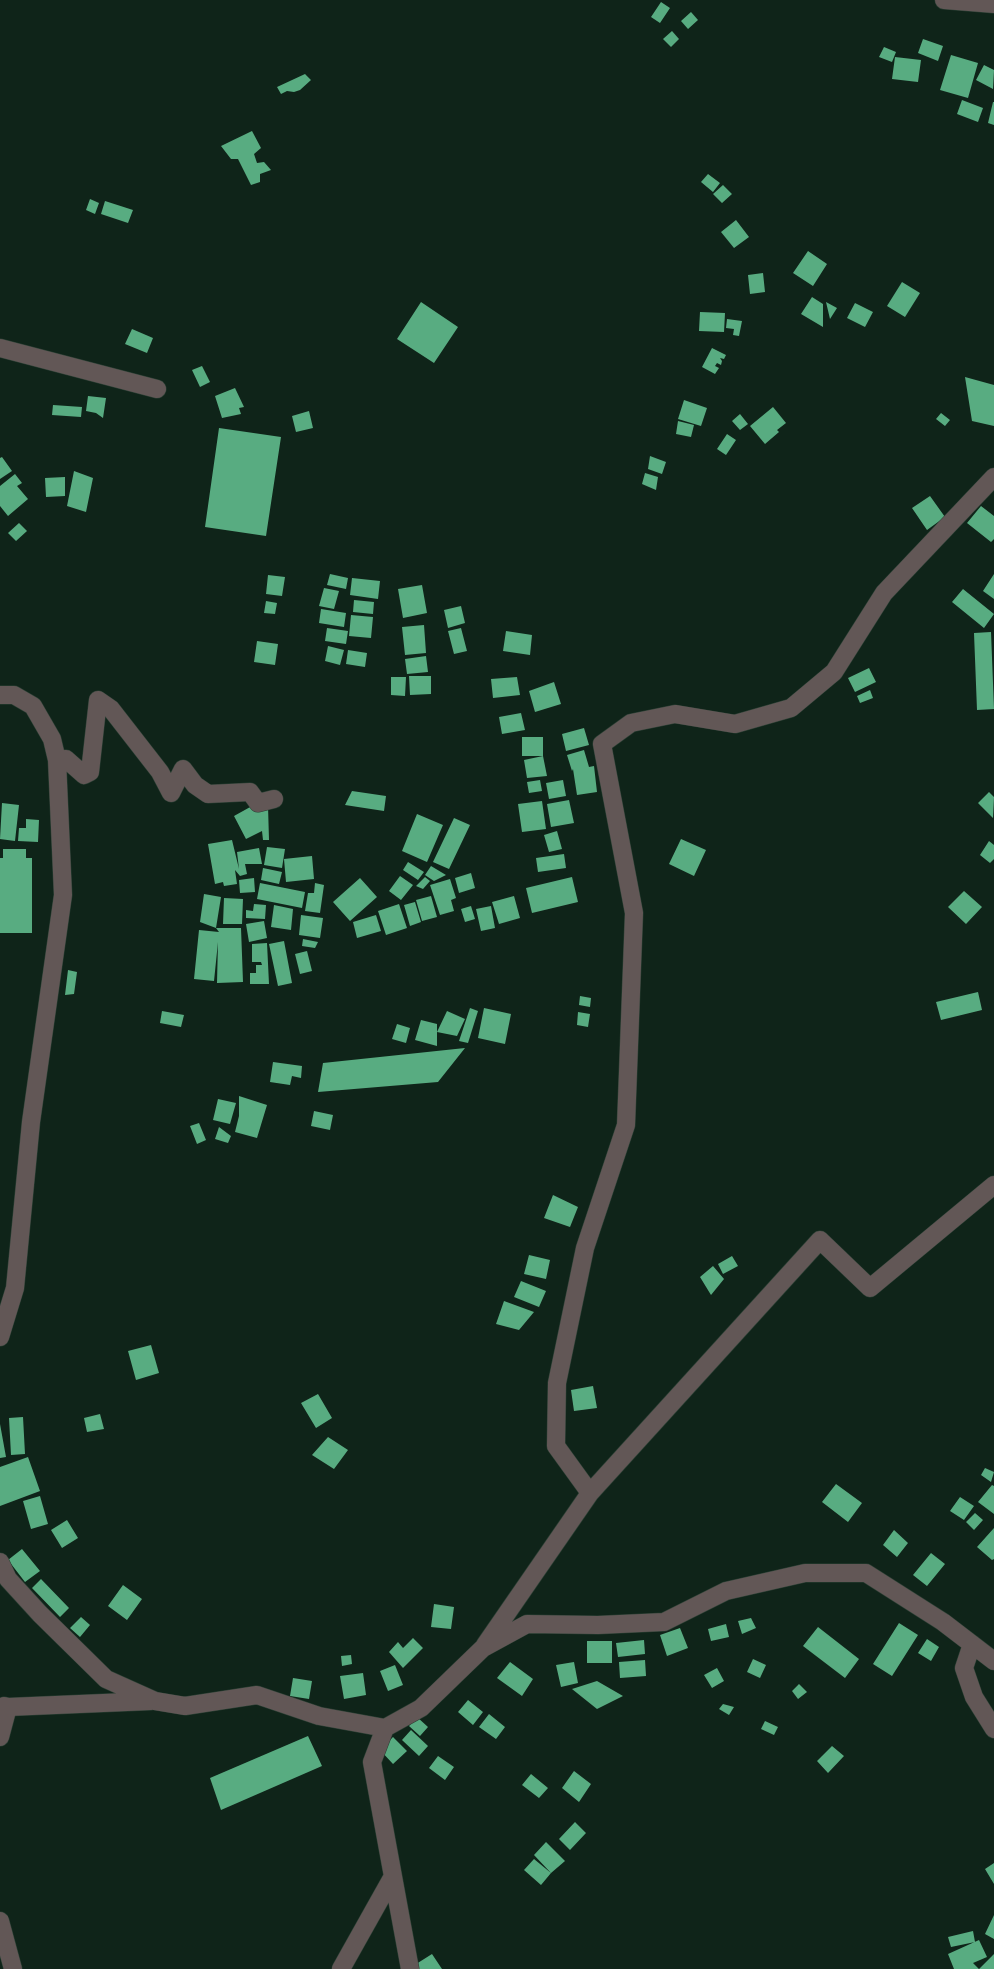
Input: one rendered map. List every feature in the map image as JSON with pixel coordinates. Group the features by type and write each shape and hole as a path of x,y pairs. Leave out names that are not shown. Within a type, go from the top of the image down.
{"street":[{"path":"944,0 994,4"},
{"path":"0,348 157,389"},
{"path":"590,1493 556,1446 557,1383 585,1248 626,1125 634,913 602,744 631,723 675,714 735,724 791,708 834,672 884,593 994,477"},
{"path":"0,695 14,695 33,706 52,739 57,760 63,895 31,1122 15,1288 0,1338"},
{"path":"57,760 66,759 84,775 90,772 98,700 111,709 160,772 171,793 183,769 194,785 208,794 250,792 258,803 274,799"},
{"path":"0,1737 3,1708 155,1701 186,1706 257,1695 319,1716 385,1728 421,1708 483,1648 590,1493 820,1240 870,1288 994,1185"},
{"path":"0,1562 8,1579 106,1679 155,1701"},
{"path":"483,1648 527,1624 664,1622 726,1591 805,1573 866,1573 943,1622 994,1661"},
{"path":"972,1644 964,1668 974,1697 994,1729"},
{"path":"385,1728 372,1762 410,1969"},
{"path":"341,1969 392,1878"},
{"path":"0,1921 13,1969"}],"building":[{"path":"661,2 670,8 660,23 651,17"},
{"path":"691,12 698,20 688,29 681,21"},
{"path":"672,31 679,39 671,47 663,39"},
{"path":"923,39 943,46 938,61 918,53"},
{"path":"884,47 896,52 892,62 879,57"},
{"path":"951,55 978,63 968,98 940,90"},
{"path":"895,57 921,60 918,82 892,79"},
{"path":"984,65 994,70 993,89 976,80"},
{"path":"305,74 311,80 300,90 281,94 277,87"},
{"path":"962,100 983,108 978,122 957,114"},
{"path":"994,102 994,125 988,123"},
{"path":"252,131 261,148 254,154 257,163 264,162 271,170 260,174 260,182 251,185 238,159 231,159 221,146"},
{"path":"708,174 720,183 713,192 701,182"},
{"path":"723,185 732,194 722,203 713,194"},
{"path":"90,199 99,203 95,214 86,210"},
{"path":"105,201 133,210 128,223 101,214"},
{"path":"736,220 749,237 734,248 721,232"},
{"path":"808,251 827,264 813,286 793,273"},
{"path":"763,273 765,292 750,294 748,275"},
{"path":"902,282 920,293 905,317 887,306"},
{"path":"812,297 823,304 823,327 801,314"},
{"path":"421,302 458,327 434,363 397,339"},
{"path":"826,302 837,308 830,319"},
{"path":"855,303 873,312 865,327 847,318"},
{"path":"700,312 725,313 724,332 699,331"},
{"path":"727,319 742,321 739,336 733,335 734,329 726,328"},
{"path":"132,329 153,338 147,353 125,344"},
{"path":"712,348 726,355 724,359 720,358 721,365 717,363 715,366 719,368 715,374 702,367"},
{"path":"202,366 210,382 200,387 192,370"},
{"path":"965,377 994,385 994,426 972,421"},
{"path":"235,388 244,407 239,408 241,414 222,418 215,396"},
{"path":"88,396 106,398 103,418 86,411"},
{"path":"684,400 707,408 701,426 678,419"},
{"path":"53,405 82,407 81,417 52,415"},
{"path":"773,407 786,423 765,444 750,426"},
{"path":"309,411 313,428 296,432 292,416"},
{"path":"941,413 950,420 945,426 936,419"},
{"path":"740,414 748,424 740,430 732,421"},
{"path":"678,421 694,425 691,437 676,434"},
{"path":"219,428 281,437 266,536 205,527"},
{"path":"727,434 736,440 726,455 717,449"},
{"path":"650,456 666,462 662,474 648,469"},
{"path":"2,457 12,471 0,479 0,458"},
{"path":"74,471 93,478 86,512 67,506"},
{"path":"645,473 658,477 656,490 642,484"},
{"path":"15,474 22,483 17,486 28,499 8,516 0,506 0,486"},
{"path":"65,477 65,496 46,497 45,478"},
{"path":"930,496 945,517 927,530 912,508"},
{"path":"981,506 994,516 994,539 991,542 967,523"},
{"path":"19,523 27,531 16,541 8,533"},
{"path":"330,574 348,578 346,589 327,585"},
{"path":"994,574 994,599 983,591"},
{"path":"268,575 285,577 282,596 266,594"},
{"path":"352,578 380,581 378,599 350,595"},
{"path":"422,585 427,613 403,618 398,589"},
{"path":"324,588 339,591 334,609 319,606"},
{"path":"963,589 994,614 984,628 952,602"},
{"path":"354,600 374,602 373,614 353,612"},
{"path":"266,601 277,603 275,614 264,613"},
{"path":"461,606 465,623 448,628 444,610"},
{"path":"321,609 346,613 344,627 319,623"},
{"path":"351,615 373,617 371,638 349,636"},
{"path":"424,625 426,653 405,655 402,627"},
{"path":"327,628 348,631 346,644 325,641"},
{"path":"461,628 467,651 454,654 448,631"},
{"path":"506,631 532,635 530,655 503,651"},
{"path":"991,632 994,709 977,710 974,633"},
{"path":"257,641 278,644 275,665 254,662"},
{"path":"328,646 344,650 340,665 325,661"},
{"path":"348,650 367,653 365,667 346,664"},
{"path":"426,656 428,672 407,674 405,659"},
{"path":"869,668 876,682 855,692 848,678"},
{"path":"409,676 431,676 431,694 410,695"},
{"path":"391,677 406,677 405,696 391,695"},
{"path":"517,677 520,695 493,698 491,679"},
{"path":"554,682 561,704 535,712 529,691"},
{"path":"870,690 873,698 860,703 857,696"},
{"path":"521,713 525,730 502,734 499,717"},
{"path":"584,728 589,745 566,751 562,734"},
{"path":"522,737 543,737 543,756 522,756"},
{"path":"584,750 589,767 594,766 597,792 577,795 573,769 572,771 567,755"},
{"path":"543,756 547,776 527,778 524,760"},
{"path":"540,780 542,791 529,793 527,782"},
{"path":"563,780 566,796 549,799 546,783"},
{"path":"352,791 386,796 384,811 345,805"},
{"path":"989,792 994,797 993,818 978,803"},
{"path":"569,800 574,823 551,827 547,804"},
{"path":"542,801 546,829 522,832 518,804"},
{"path":"2,803 19,805 15,841 0,839"},
{"path":"252,806 268,806 269,840 263,840 262,831 246,839 234,816"},
{"path":"417,814 443,825 427,862 402,851"},
{"path":"454,818 470,825 449,869 433,862"},
{"path":"26,819 39,820 38,842 18,841 19,828 26,828"},
{"path":"557,831 562,849 549,852 544,835"},
{"path":"681,839 706,850 694,876 669,864"},
{"path":"232,840 239,869 237,852 259,848 262,864 245,864 247,874 240,876 235,870 237,884 215,884 208,844"},
{"path":"989,841 994,845 994,859 990,863 980,855"},
{"path":"267,847 285,849 282,868 264,865"},
{"path":"3,849 26,849 26,858 32,858 32,933 0,933 0,858 3,858"},
{"path":"564,854 566,868 538,872 536,858"},
{"path":"312,856 314,879 286,882 284,859"},
{"path":"408,862 424,872 418,880 403,870"},
{"path":"431,866 446,875 434,881 425,875"},
{"path":"263,868 282,872 279,884 261,880"},
{"path":"471,873 475,888 459,893 455,878"},
{"path":"400,876 413,885 401,900 389,891"},
{"path":"425,877 430,881 423,889 416,886"},
{"path":"572,877 578,902 532,913 526,888"},
{"path":"254,878 255,892 240,893 239,880"},
{"path":"360,878 377,897 350,921 333,902"},
{"path":"450,879 456,898 451,900 454,911 440,915 430,885"},
{"path":"260,883 305,892 302,908 257,899"},
{"path":"315,883 324,885 320,913 305,911 308,893 314,893"},
{"path":"964,891 982,907 966,924 948,907"},
{"path":"204,894 221,897 216,928 200,922"},
{"path":"431,896 437,917 422,921 416,900"},
{"path":"514,896 520,918 499,924 492,902"},
{"path":"224,898 243,899 242,924 223,924"},
{"path":"415,902 421,922 410,926 404,905"},
{"path":"254,904 266,905 265,919 246,918 246,910 253,911"},
{"path":"399,904 407,928 386,935 378,911"},
{"path":"274,905 293,909 291,930 271,927"},
{"path":"471,906 475,919 465,922 461,909"},
{"path":"491,906 495,928 481,931 476,909"},
{"path":"301,915 323,918 320,938 299,935"},
{"path":"376,915 381,931 357,938 353,922"},
{"path":"264,921 267,938 249,942 246,924"},
{"path":"216,928 241,928 243,982 217,983 218,942 214,981 194,979 199,930 219,932"},
{"path":"303,939 318,942 315,948 302,946"},
{"path":"284,941 292,983 278,986 269,944"},
{"path":"267,943 269,984 250,984 250,973 256,973 256,965 262,965 261,962 252,962 252,944"},
{"path":"307,951 312,971 300,974 295,954"},
{"path":"68,970 77,972 74,994 65,995"},
{"path":"978,992 982,1010 941,1020 936,1002"},
{"path":"580,996 591,998 590,1007 579,1005"},
{"path":"470,1008 478,1011 468,1043 459,1041"},
{"path":"484,1008 511,1014 505,1044 478,1038"},
{"path":"162,1011 184,1015 181,1027 160,1023"},
{"path":"447,1011 465,1019 457,1036 437,1032"},
{"path":"578,1012 590,1014 588,1027 577,1025"},
{"path":"421,1020 437,1024 437,1046 415,1040"},
{"path":"397,1024 410,1028 406,1043 392,1039"},
{"path":"465,1048 438,1082 318,1092 323,1063"},
{"path":"273,1062 302,1066 301,1078 292,1076 290,1085 270,1082"},
{"path":"239,1096 267,1105 257,1138 235,1132 239,1116"},
{"path":"218,1099 236,1103 230,1124 213,1120"},
{"path":"314,1111 333,1115 330,1130 311,1126"},
{"path":"199,1123 206,1140 197,1144 190,1126"},
{"path":"219,1127 231,1136 228,1143 215,1139"},
{"path":"553,1195 578,1207 570,1227 544,1218"},
{"path":"529,1255 550,1260 546,1279 524,1274"},
{"path":"732,1256 738,1266 723,1274 718,1264"},
{"path":"713,1266 724,1279 711,1295 700,1277"},
{"path":"521,1281 546,1291 539,1307 514,1297"},
{"path":"504,1301 534,1312 519,1330 496,1324"},
{"path":"151,1345 159,1373 136,1380 128,1351"},
{"path":"593,1386 597,1408 574,1411 571,1390"},
{"path":"318,1394 332,1418 316,1428 301,1403"},
{"path":"100,1414 104,1429 87,1432 84,1418"},
{"path":"23,1417 25,1454 11,1455 9,1418"},
{"path":"0,1424 6,1457 0,1458"},
{"path":"328,1437 348,1450 334,1469 312,1455"},
{"path":"28,1457 40,1491 0,1506 0,1467"},
{"path":"985,1468 994,1472 991,1482 981,1475"},
{"path":"836,1484 862,1503 848,1522 822,1502"},
{"path":"992,1485 994,1486 994,1514 978,1502"},
{"path":"40,1496 48,1524 31,1529 23,1501"},
{"path":"960,1497 974,1506 964,1520 950,1511"},
{"path":"975,1513 983,1520 974,1530 966,1522"},
{"path":"67,1520 78,1538 62,1548 51,1530"},
{"path":"994,1528 994,1559 992,1560 977,1547"},
{"path":"894,1530 908,1543 897,1557 883,1545"},
{"path":"22,1549 40,1571 25,1582 8,1560"},
{"path":"931,1553 945,1564 927,1586 913,1575"},
{"path":"41,1579 69,1608 60,1617 32,1588"},
{"path":"123,1585 142,1599 127,1620 108,1606"},
{"path":"434,1604 454,1607 451,1629 431,1627"},
{"path":"81,1617 90,1625 80,1637 70,1628"},
{"path":"751,1618 756,1628 742,1634 738,1621"},
{"path":"899,1623 918,1635 892,1676 873,1664"},
{"path":"726,1624 729,1637 711,1641 708,1629"},
{"path":"818,1627 859,1659 845,1678 803,1646"},
{"path":"680,1628 688,1648 667,1656 660,1635"},
{"path":"413,1638 423,1648 403,1668 389,1652 398,1642 403,1648"},
{"path":"927,1639 939,1647 931,1661 918,1653"},
{"path":"644,1640 645,1654 618,1657 616,1643"},
{"path":"587,1641 612,1641 612,1663 587,1663"},
{"path":"351,1655 352,1664 342,1666 341,1656"},
{"path":"753,1659 766,1665 760,1678 747,1672"},
{"path":"645,1660 646,1676 620,1678 619,1662"},
{"path":"510,1662 533,1679 522,1696 497,1678"},
{"path":"574,1662 578,1683 561,1687 556,1665"},
{"path":"395,1665 403,1685 388,1691 380,1671"},
{"path":"717,1668 724,1681 712,1688 704,1675"},
{"path":"363,1673 366,1695 344,1699 340,1676"},
{"path":"293,1678 312,1681 309,1699 290,1696"},
{"path":"597,1681 623,1696 597,1709 572,1689"},
{"path":"799,1684 807,1692 798,1699 792,1691"},
{"path":"468,1700 483,1712 473,1725 458,1712"},
{"path":"723,1704 734,1707 729,1715 719,1709"},
{"path":"489,1714 505,1727 496,1739 479,1727"},
{"path":"417,1717 428,1727 420,1736 409,1726"},
{"path":"765,1721 778,1727 774,1735 761,1729"},
{"path":"411,1730 428,1746 419,1756 402,1740"},
{"path":"308,1736 322,1766 221,1810 210,1778"},
{"path":"393,1737 407,1751 393,1764 380,1750"},
{"path":"832,1746 844,1756 828,1773 817,1761"},
{"path":"438,1756 454,1767 445,1780 429,1768"},
{"path":"574,1771 591,1784 579,1802 562,1788"},
{"path":"531,1774 548,1788 539,1798 522,1785"},
{"path":"575,1822 586,1833 570,1850 559,1839"},
{"path":"546,1842 565,1861 551,1873 534,1855"},
{"path":"534,1859 551,1873 541,1885 524,1870"},
{"path":"994,1863 994,1884 985,1869"},
{"path":"994,1915 994,1939 985,1934"},
{"path":"973,1931 975,1942 951,1947 948,1937"},
{"path":"979,1940 987,1957 973,1963 979,1969 954,1969 948,1954"},
{"path":"432,1954 442,1969 415,1969 413,1966"},
{"path":"994,1954 994,1969 979,1969"}]}
